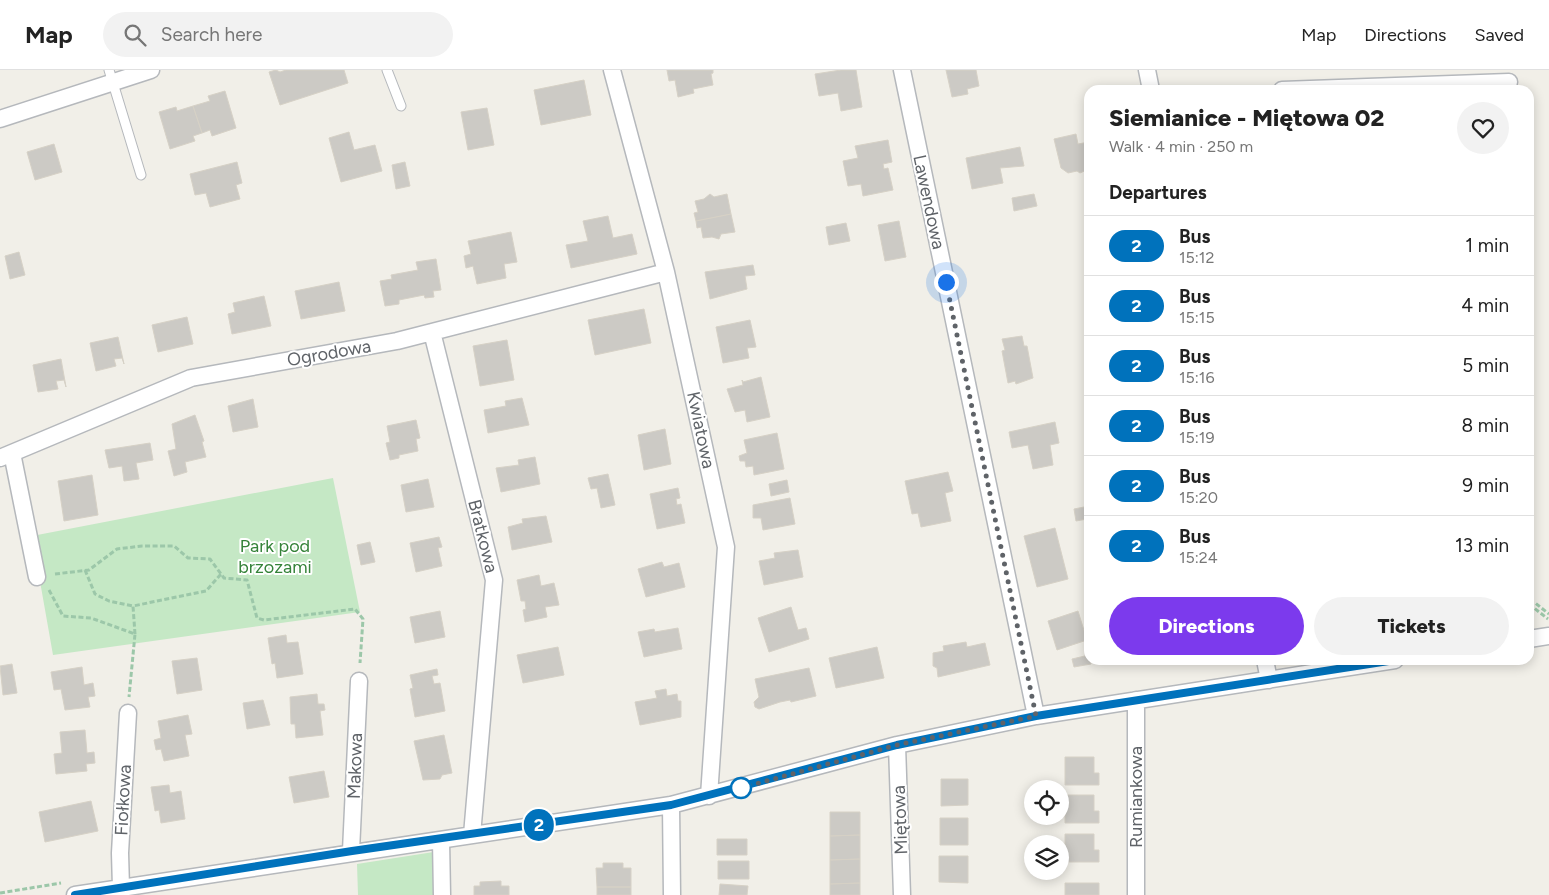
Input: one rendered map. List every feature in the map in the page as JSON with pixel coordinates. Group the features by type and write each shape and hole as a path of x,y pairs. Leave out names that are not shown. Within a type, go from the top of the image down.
{"street":[{"path":"0,119 110,76 151,70"},
{"name":"Kwiatowa","path":"612,70 666,272 726,546 709,796"},
{"name":"Lawendowa","path":"902,70 1036,716"},
{"path":"1147,70 1150,85"},
{"path":"1408,85 1509,81"},
{"name":"Ogrodowa","path":"6,456 191,378 397,340 666,272"},
{"name":"Bratkowa","path":"432,332 494,580 472,835"},
{"path":"6,456 37,577"},
{"path":"1534,638 1549,636"},
{"path":"1267,665 1269,680"},
{"path":"74,895 352,851 441,840 671,805 897,745 1036,716 1364,665"},
{"name":"Makowa","path":"352,851 359,681"},
{"name":"Rumiankowa","path":"1136,700 1136,895"},
{"name":"Fiołkowa","path":"121,888 120,852 128,713"},
{"name":"Miętowa","path":"897,745 902,895"},
{"path":"671,805 672,895"},
{"path":"441,840 442,895"}],"lane":[{"path":"387,70 401,106"},
{"path":"110,76 141,175"}],"path":[{"path":"37,577 85,570 117,549 142,546 174,546 188,558 210,558 224,578 248,580 257,618 264,620 355,608 363,619 359,681"},
{"path":"85,570 95,594 109,601 133,606 206,591 221,574"},
{"path":"37,577 54,595 63,616 91,618 135,634"},
{"path":"1534,602 1549,614"},
{"path":"128,713 135,634 133,606"},
{"path":"1534,607 1549,620"},
{"path":"0,893 62,883"}],"green space":[{"name":"Park pod brzozami","path":"333,478 360,612 53,655 32,536"},
{"path":"440,851 441,895 358,895 357,864"}],"building":[{"path":"276,70 280,72 286,70 344,70 348,83 280,105 269,72"},
{"path":"667,70 713,70 711,74 713,85 693,89 694,93 678,97 675,80 669,81"},
{"path":"856,70 862,107 841,111 838,93 819,96 815,74"},
{"path":"946,70 976,70 979,86 967,89 968,94 952,97"},
{"path":"584,80 591,115 541,125 534,90"},
{"path":"225,91 236,128 212,136 210,130 202,133 193,106 210,101 208,96"},
{"path":"193,106 202,133 193,136 195,141 170,149 159,112 176,107 177,111"},
{"path":"487,108 494,145 468,150 461,112"},
{"path":"349,132 354,150 375,145 382,171 341,182 329,138"},
{"path":"1076,134 1078,144 1084,143 1084,171 1068,173 1061,168 1054,139"},
{"path":"888,140 892,162 883,164 884,169 888,168 893,190 863,196 861,184 848,186 843,161 858,158 855,146"},
{"path":"54,144 62,172 35,180 27,152"},
{"path":"1020,147 1024,166 1000,168 1003,183 972,189 966,158"},
{"path":"237,162 242,183 236,185 240,199 210,207 206,193 195,195 190,174"},
{"path":"405,162 410,186 396,189 392,165"},
{"path":"710,194 714,197 727,194 731,214 696,221 694,213 698,212 695,201 704,199"},
{"path":"1034,194 1037,206 1014,211 1012,198"},
{"path":"731,214 735,232 721,234 719,239 712,237 703,238 701,227 697,228 696,221"},
{"path":"608,216 613,238 632,234 637,254 571,268 566,245 588,241 583,221"},
{"path":"899,221 906,257 885,261 878,225"},
{"path":"846,223 850,241 829,245 826,227"},
{"path":"511,232 517,262 504,264 506,278 477,284 473,266 466,268 464,256 471,254 468,241"},
{"path":"19,252 25,275 10,279 5,256"},
{"path":"436,259 441,290 433,291 434,297 425,298 424,295 399,300 399,304 385,306 380,281 392,279 391,275 418,270 416,262"},
{"path":"753,265 755,275 745,276 747,289 710,299 705,272"},
{"path":"339,282 345,311 301,319 295,291"},
{"path":"264,296 271,326 232,334 228,314 235,312 233,303"},
{"path":"644,309 651,343 595,355 588,320"},
{"path":"187,317 193,344 158,352 152,325"},
{"path":"750,320 756,347 747,348 749,358 723,363 716,327"},
{"path":"1022,336 1024,346 1027,346 1033,378 1016,384 1015,381 1008,383 1002,351 1005,350 1002,339"},
{"path":"118,337 124,364 122,358 114,359 116,366 96,371 90,343"},
{"path":"507,340 514,380 480,386 473,346"},
{"path":"61,359 66,387 64,380 56,381 58,389 38,392 33,365"},
{"path":"761,377 770,417 747,422 745,410 735,412 727,389 743,385 742,380 743,382"},
{"path":"522,398 529,425 488,433 484,410 506,406 505,401"},
{"path":"253,399 258,427 233,432 228,406"},
{"path":"195,415 204,441 202,442 206,457 185,462 187,472 174,476 168,451 176,449 172,424"},
{"path":"416,420 420,438 416,439 418,451 399,455 399,458 390,460 386,443 390,442 387,426"},
{"path":"1055,422 1059,443 1050,445 1053,465 1033,469 1028,445 1012,448 1009,432"},
{"path":"665,429 671,464 644,470 638,435"},
{"path":"777,433 784,469 754,475 753,466 746,467 745,461 740,461 739,456 747,453 744,440"},
{"path":"150,443 153,460 136,463 139,479 124,481 122,466 109,468 105,450"},
{"path":"535,457 540,484 501,492 496,468 519,465 518,460"},
{"path":"948,472 953,491 945,493 951,521 921,527 918,513 912,514 905,481"},
{"path":"608,474 615,505 601,508 597,488 591,489 588,478"},
{"path":"92,475 98,515 64,521 58,481"},
{"path":"428,479 434,507 406,512 401,485"},
{"path":"787,480 789,492 771,496 769,484"},
{"path":"678,488 680,498 676,499 677,505 681,504 685,523 657,529 650,494"},
{"path":"790,498 795,524 763,530 761,518 753,518 753,505"},
{"path":"1084,507 1084,520 1076,521 1074,509"},
{"path":"546,516 552,542 512,550 508,527 523,523 522,519"},
{"path":"1055,528 1068,579 1037,587 1024,536"},
{"path":"439,537 442,547 438,548 442,566 416,572 410,543"},
{"path":"370,542 375,562 361,565 357,545"},
{"path":"798,550 803,577 764,585 759,561 775,558 774,553"},
{"path":"662,562 664,567 679,563 685,587 646,597 638,569"},
{"path":"539,575 541,586 554,583 559,605 545,607 547,617 525,622 523,610 526,609 525,601 521,601 517,580"},
{"path":"791,607 798,630 806,628 809,639 769,652 758,618"},
{"path":"440,611 445,637 415,643 410,617"},
{"path":"1078,611 1084,630 1084,641 1057,650 1048,621"},
{"path":"678,628 682,649 644,657 638,632 654,629 655,632"},
{"path":"286,635 287,643 298,642 303,674 277,678 275,663 272,664 268,638"},
{"path":"966,642 967,647 985,643 990,665 938,677 937,668 933,666 933,653 944,651 943,646"},
{"path":"558,647 564,675 523,683 517,655"},
{"path":"877,647 884,678 836,688 829,658"},
{"path":"1084,656 1085,665 1074,667 1072,659"},
{"path":"197,658 202,690 177,694 172,661"},
{"path":"12,664 17,693 3,695 0,666"},
{"path":"82,667 84,685 93,683 95,696 88,697 90,707 65,710 61,689 54,690 51,672"},
{"path":"809,668 816,696 791,702 790,700 780,702 759,709 755,707 754,702 759,697 755,679"},
{"path":"437,669 438,675 432,676 434,684 440,683 445,711 415,717 410,689 413,688 410,675"},
{"path":"666,689 667,696 677,694 678,701 681,701 681,717 640,725 635,702 657,698 655,691"},
{"path":"317,694 318,704 324,704 325,710 320,711 323,735 296,738 295,724 291,724 290,697"},
{"path":"263,700 270,725 247,729 243,703"},
{"path":"188,715 192,734 185,735 189,756 164,761 161,749 156,750 154,740 161,738 158,721"},
{"path":"85,730 87,753 94,752 95,763 86,764 87,771 56,774 54,754 62,753 60,732"},
{"path":"444,735 452,773 442,775 440,779 423,780 414,741"},
{"path":"1065,757 1094,757 1094,773 1099,773 1099,785 1069,785 1069,780 1065,780"},
{"path":"324,771 329,797 294,803 289,777"},
{"path":"941,779 968,779 968,805 941,806"},
{"path":"169,785 170,793 181,791 185,819 161,823 159,810 155,811 151,787"},
{"path":"1069,795 1094,795 1094,811 1099,811 1099,823 1069,823"},
{"path":"91,801 98,831 45,842 39,812"},
{"path":"830,812 860,812 860,835 830,836"},
{"path":"940,818 968,818 968,845 940,845"},
{"path":"1094,834 1094,850 1099,850 1099,862 1069,862 1069,835 1065,835"},
{"path":"860,835 860,859 830,860 830,836"},
{"path":"717,839 747,839 747,855 717,855"},
{"path":"939,856 968,856 968,883 939,882"},
{"path":"860,859 860,883 830,884 830,860"},
{"path":"718,861 749,861 749,879 718,879"},
{"path":"603,863 623,863 623,868 631,868 631,887 597,887 596,868 603,868"},
{"path":"501,881 501,886 509,886 509,895 474,895 474,886 480,886 480,882"},
{"path":"860,883 860,895 830,895 830,884"},
{"path":"1065,883 1099,883 1099,895 1065,895"},
{"path":"720,884 748,886 747,895 719,895"},
{"path":"597,887 631,887 631,895 597,895"}],"bus line":[{"name":"2","path":"75,895 352,851 671,805 897,745 1036,716 1364,665"}],"route":[{"path":"741,788 897,745 1036,716 946,282"}]}
